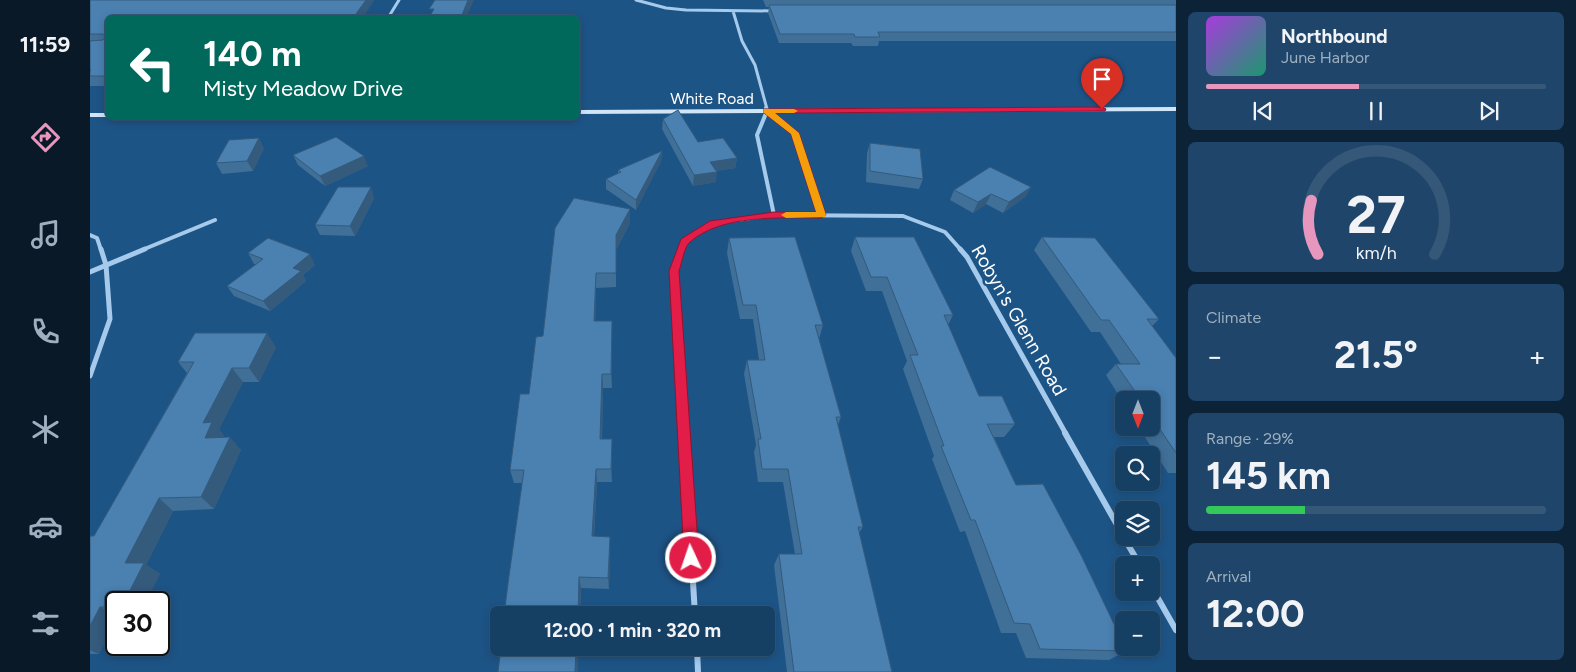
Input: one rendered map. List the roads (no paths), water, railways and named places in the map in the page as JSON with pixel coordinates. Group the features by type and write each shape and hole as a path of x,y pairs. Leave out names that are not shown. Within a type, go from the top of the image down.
{"street":[{"path":"390,15 399,0"},
{"path":"636,0 666,8 686,10 782,11"},
{"path":"733,11 742,41 755,65 767,111 794,133 821,215"},
{"name":"White Road","path":"580,112 1176,109"},
{"path":"767,111 757,135 774,215"},
{"path":"90,115 105,115"},
{"name":"Robyn's Glenn Road","path":"694,606 674,271 684,241 714,223 774,215 903,216 945,232 967,257 1115,521"},
{"path":"90,272 215,220"},
{"path":"90,235 97,238 106,264 110,319 90,376"},
{"path":"1160,601 1176,630"},
{"path":"697,656 698,672"}]}
